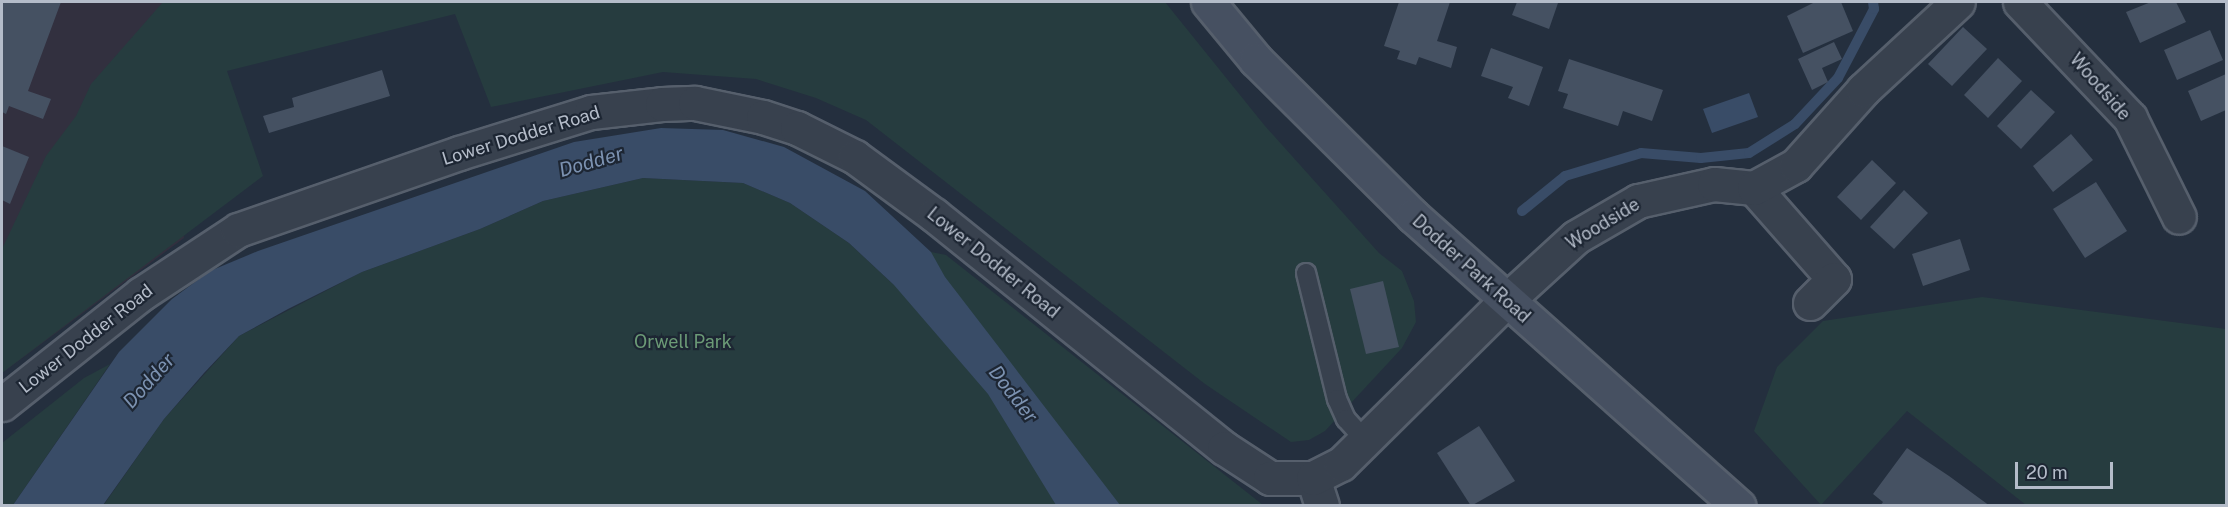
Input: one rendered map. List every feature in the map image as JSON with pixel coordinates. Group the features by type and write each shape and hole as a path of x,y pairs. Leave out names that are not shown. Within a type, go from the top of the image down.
{"main road":[{"name":"Dodder Park Road","path":"1221,6 1340,147 1738,506"}],"street":[{"path":"1810,303 1834,279 1754,188 1796,165 1863,90 1958,2"},
{"name":"Woodside","path":"2020,2 2130,118 2179,218"},
{"name":"Lower Dodder Road","path":"2,404 141,294 238,230 459,153 591,112 695,104 797,128 855,157 934,215 1248,466 1270,478 1317,492 1341,464 1507,300"},
{"name":"Woodside","path":"1507,300 1576,237 1638,201 1714,184 1754,188"}],"lane":[{"path":"1306,273 1337,399 1346,419 1365,440"}],"shaded area":[{"path":"2,2 163,2 184,238 2,373"}],"green space":[{"path":"163,2 1165,2 1265,126 1379,253 1402,271 1414,301 1416,322 1402,348 1325,431 1309,440 1291,442 1205,384 866,120 816,98 756,79 663,72 491,107 455,14 227,71 263,176 2,373 2,249 46,156 76,116 91,84"},
{"name":"Orwell Park","path":"643,178 743,183 790,203 849,243 894,285 931,252 946,255 1263,505 103,506 164,419 239,336 362,272 480,229 543,201"},
{"path":"1982,297 2226,329 2226,505 2026,505 1907,411 1821,505 1754,431 1777,367 1823,321"},
{"path":"110,364 13,505 2,506 2,443 84,378"}],"water":[{"path":"1749,93 1758,117 1712,133 1703,109"},
{"name":"Dodder","path":"661,128 723,130 784,147 865,191 931,252 945,277 1120,505 1056,505 988,394 894,285 849,243 790,203 743,183 643,178 543,201 480,229 362,272 288,309 239,336 204,373 164,419 103,505 13,505 119,352 172,299 210,271 258,251 574,142"}],"building":[{"path":"2,2 61,2 28,91 51,99 43,119 9,106 6,114 2,112"},
{"path":"1399,2 1450,2 1437,41 1457,47 1451,68 1419,57 1416,65 1397,59 1400,51 1384,46"},
{"path":"1517,2 1558,3 1549,29 1512,15"},
{"path":"1815,2 1841,2 1853,31 1803,53 1787,16"},
{"path":"2151,2 2176,2 2186,22 2140,43 2126,12"},
{"path":"1963,27 1987,49 1952,86 1928,64"},
{"path":"2210,30 2223,60 2177,80 2164,50"},
{"path":"1834,42 1842,59 1822,68 1828,82 1812,90 1798,59"},
{"path":"1491,48 1543,67 1529,106 1508,98 1513,87 1481,76"},
{"path":"1998,58 2022,81 1988,118 1964,95"},
{"path":"1569,59 1663,90 1652,121 1623,111 1618,126 1563,108 1568,94 1558,91"},
{"path":"382,70 390,96 269,133 263,116 294,107 292,98"},
{"path":"2226,74 2226,110 2201,121 2188,91"},
{"path":"2031,90 2055,112 2021,149 1997,126"},
{"path":"2071,134 2093,160 2053,192 2033,166"},
{"path":"2,146 29,157 10,204 2,200"},
{"path":"1872,160 1896,183 1861,220 1837,197"},
{"path":"2096,182 2127,231 2085,258 2053,209"},
{"path":"1904,190 1928,213 1894,249 1870,227"},
{"path":"1960,239 1970,270 1923,286 1912,254"},
{"path":"1383,281 1399,347 1366,354 1350,289"},
{"path":"1479,426 1515,481 1471,506 1437,453"},
{"path":"1907,448 1990,506 1880,506 1883,502 1873,494"}],"waterway":[{"path":"1522,211 1565,176 1641,153 1701,158 1749,153 1795,124 1838,78 1874,9 1873,2"}]}
